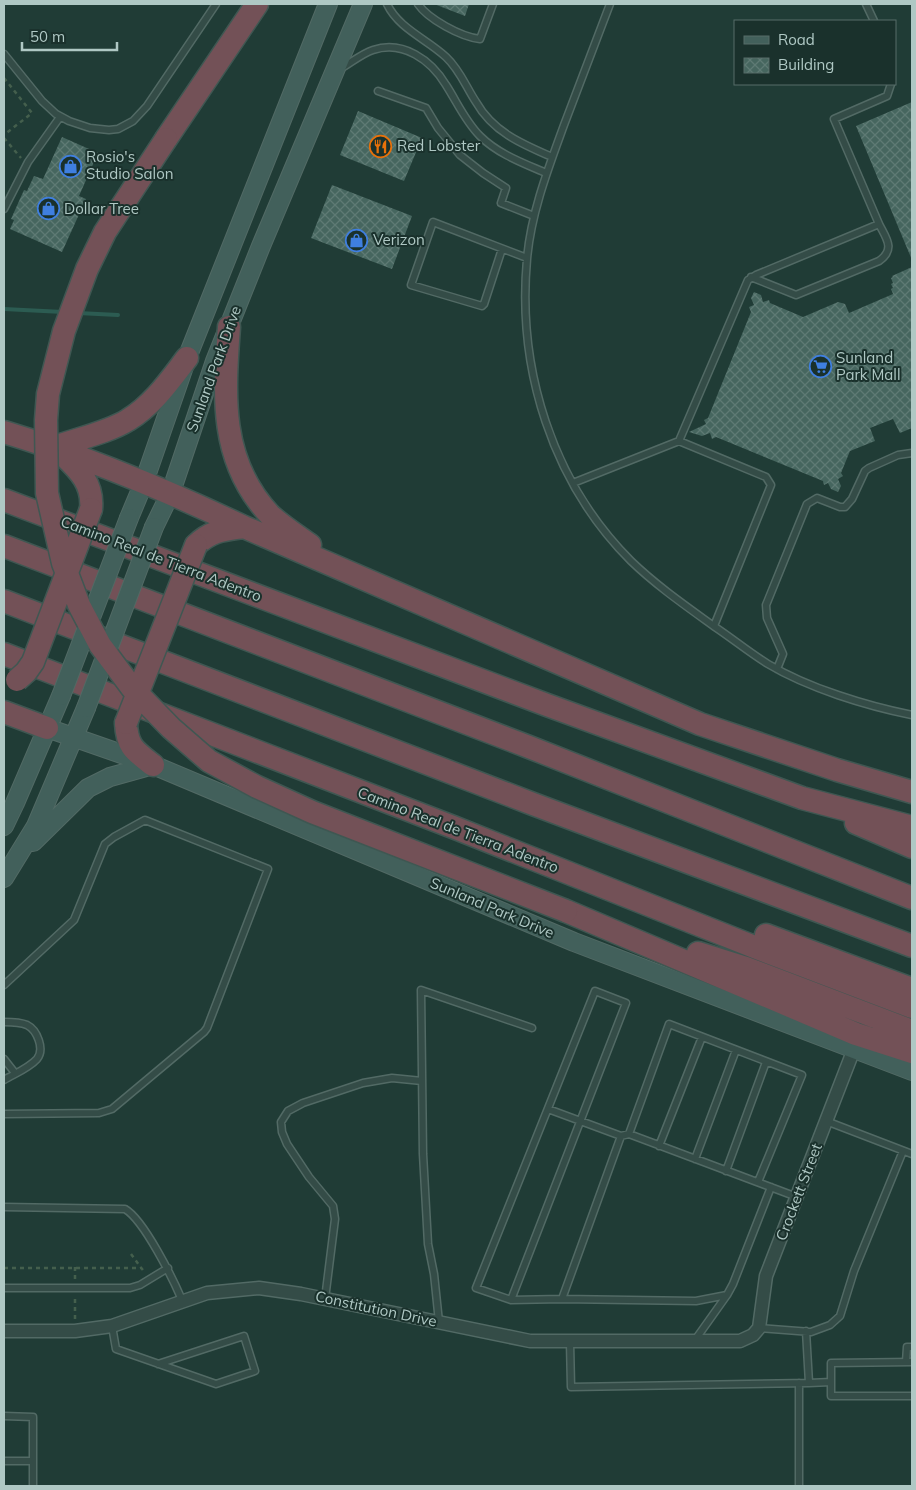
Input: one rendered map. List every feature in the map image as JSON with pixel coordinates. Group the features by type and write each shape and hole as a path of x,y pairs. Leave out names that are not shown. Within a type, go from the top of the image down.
{"highway":[{"path":"257,4 105,232 87,268 64,331 48,394 46,420 47,493 63,563 79,605 100,644 132,688 171,728 210,762 257,787 312,812 566,911 856,1034 912,1052"},
{"path":"228,327 225,378 226,414 232,447 246,481 263,507 282,526 350,573"},
{"path":"55,447 127,421 144,409 158,395 188,358"},
{"path":"4,432 55,447 170,492 244,527 700,724 837,770 912,792"},
{"path":"10,683 26,672 33,662 91,509 92,497 89,485 81,473 55,447"},
{"name":"Camino Real de Tierra Adentro","path":"4,500 547,705 802,798 912,827"},
{"path":"153,765 132,748 126,735 126,723 196,545 206,535 220,530 244,527"},
{"path":"4,546 529,747 912,898"},
{"path":"4,601 533,804 912,946"},
{"name":"Camino Real de Tierra Adentro","path":"4,654 454,827 757,948 912,1007"},
{"path":"4,712 47,728"},
{"path":"802,798 878,834 912,847"},
{"path":"454,827 651,892 912,989"},
{"path":"566,911 746,968 912,1031"}],"main road":[{"name":"Sunland Park Drive","path":"4,826 61,696 144,482 188,358 328,4"},
{"name":"Sunland Park Drive","path":"4,878 36,826 74,738 154,527 170,492 228,327 363,4"},
{"name":"Sunland Park Drive","path":"47,728 153,765 574,942 912,1070"},
{"path":"18,857 88,788 110,777 153,765"}],"street":[{"name":"Crockett Street","path":"756,1331 766,1276 854,1049"},
{"name":"Constitution Drive","path":"4,1331 75,1331 112,1326 146,1315 182,1300 207,1293 259,1288 325,1299 530,1341 740,1341 756,1331"}],"lane":[{"path":"4,54 42,100 60,117 90,128 101,130 118,129 133,121 147,106 216,4"},
{"path":"387,4 396,19 448,59 460,74 479,108 490,122 519,143 552,157"},
{"path":"418,4 437,21 465,37 480,40 493,4"},
{"path":"610,4 546,173 534,216 527,258 525,316 533,376 541,410 551,437 573,483 604,530 630,560 655,582 758,658 777,669 807,683 852,699 912,715"},
{"path":"866,4 874,20"},
{"path":"335,73 363,54 380,48 397,48 415,54 428,63 442,77 465,117 480,136 506,155 546,173"},
{"path":"751,277 796,295 879,261 887,254 889,247 834,119 887,96 891,85"},
{"path":"378,91 426,108 438,128 460,154 483,173 506,188 501,203 534,216"},
{"path":"4,209 28,162 60,117"},
{"path":"502,249 482,306 411,285 433,222 527,258"},
{"path":"679,441 745,285 751,277 879,224"},
{"path":"573,483 679,441 766,477 771,485 714,626"},
{"path":"777,669 783,654 767,618 766,605 807,504 817,498 840,507 845,507 852,499 866,471 898,455 912,453"},
{"path":"4,985 74,920 106,844 114,837 145,820 268,869 204,1032 106,1112 4,1114"},
{"path":"439,1322 427,1224 423,1154 421,990 532,1028"},
{"path":"511,1300 626,1003 594,991 476,1288 511,1300 696,1301 727,1295"},
{"path":"4,1022 16,1022 33,1029 41,1052 38,1058 4,1080"},
{"path":"562,1299 669,1024 802,1075 758,1182"},
{"path":"659,1146 702,1037"},
{"path":"694,1159 736,1050"},
{"path":"4,1059 15,1074"},
{"path":"726,1171 766,1062"},
{"path":"325,1299 335,1219 333,1206 309,1177 287,1144 282,1132 281,1122 288,1111 302,1103 363,1084 392,1078 422,1081"},
{"path":"548,1109 659,1146 797,1197"},
{"path":"826,1121 912,1154"},
{"path":"756,1331 812,1332 825,1328 840,1316 854,1271 903,1150"},
{"path":"694,1341 733,1284 771,1187"},
{"path":"4,1208 125,1209 136,1217 168,1268 182,1300"},
{"path":"4,1288 130,1288 140,1286 168,1268"},
{"path":"112,1326 116,1349 158,1364 216,1384 255,1371 244,1336 158,1364"},
{"path":"806,1331 809,1383"},
{"path":"570,1342 571,1387 831,1382"},
{"path":"912,1347 907,1347 909,1362 831,1363 831,1396 912,1396"},
{"path":"799,1383 800,1486"},
{"path":"4,1416 33,1416 32,1486"},
{"path":"4,1461 33,1461"}],"path":[{"path":"4,78 32,113 4,137 19,157 28,162"},
{"path":"131,1254 150,1279"},
{"path":"4,1268 141,1268"},
{"path":"75,1331 76,1294"}],"building":[{"path":"434,4 469,4 465,16"},
{"path":"912,102 912,260 856,126"},
{"name":"Red Lobster","path":"358,111 422,138 404,181 340,155"},
{"name":"Dollar Tree","path":"62,137 98,153 79,196 86,199 62,252 10,229 14,220 11,219 24,190 27,191 34,176 43,179"},
{"path":"332,185 412,216 392,269 311,238"},
{"name":"Sunland Park Mall","path":"912,267 912,428 900,433 893,419 870,428 875,441 850,451 841,473 843,476 838,479 841,486 838,492 831,489 828,483 824,485 823,481 716,437 712,439 710,433 702,436 689,432 706,424 704,420 708,418 751,312 749,307 754,305 751,298 754,292 761,295 763,302 769,300 770,303 803,317 838,302 845,304 849,313 893,294 891,289 893,288 891,284 893,283 892,276"}],"waterway":[{"path":"4,309 63,312"},
{"path":"78,313 118,315"}],"place":[{"name":"Red Lobster","path":"381,146"},
{"name":"Rosio's Studio Salon","path":"70,166"},
{"name":"Dollar Tree","path":"48,209"},
{"name":"Verizon","path":"357,240"},
{"name":"Sunland Park Mall","path":"820,367"}]}
